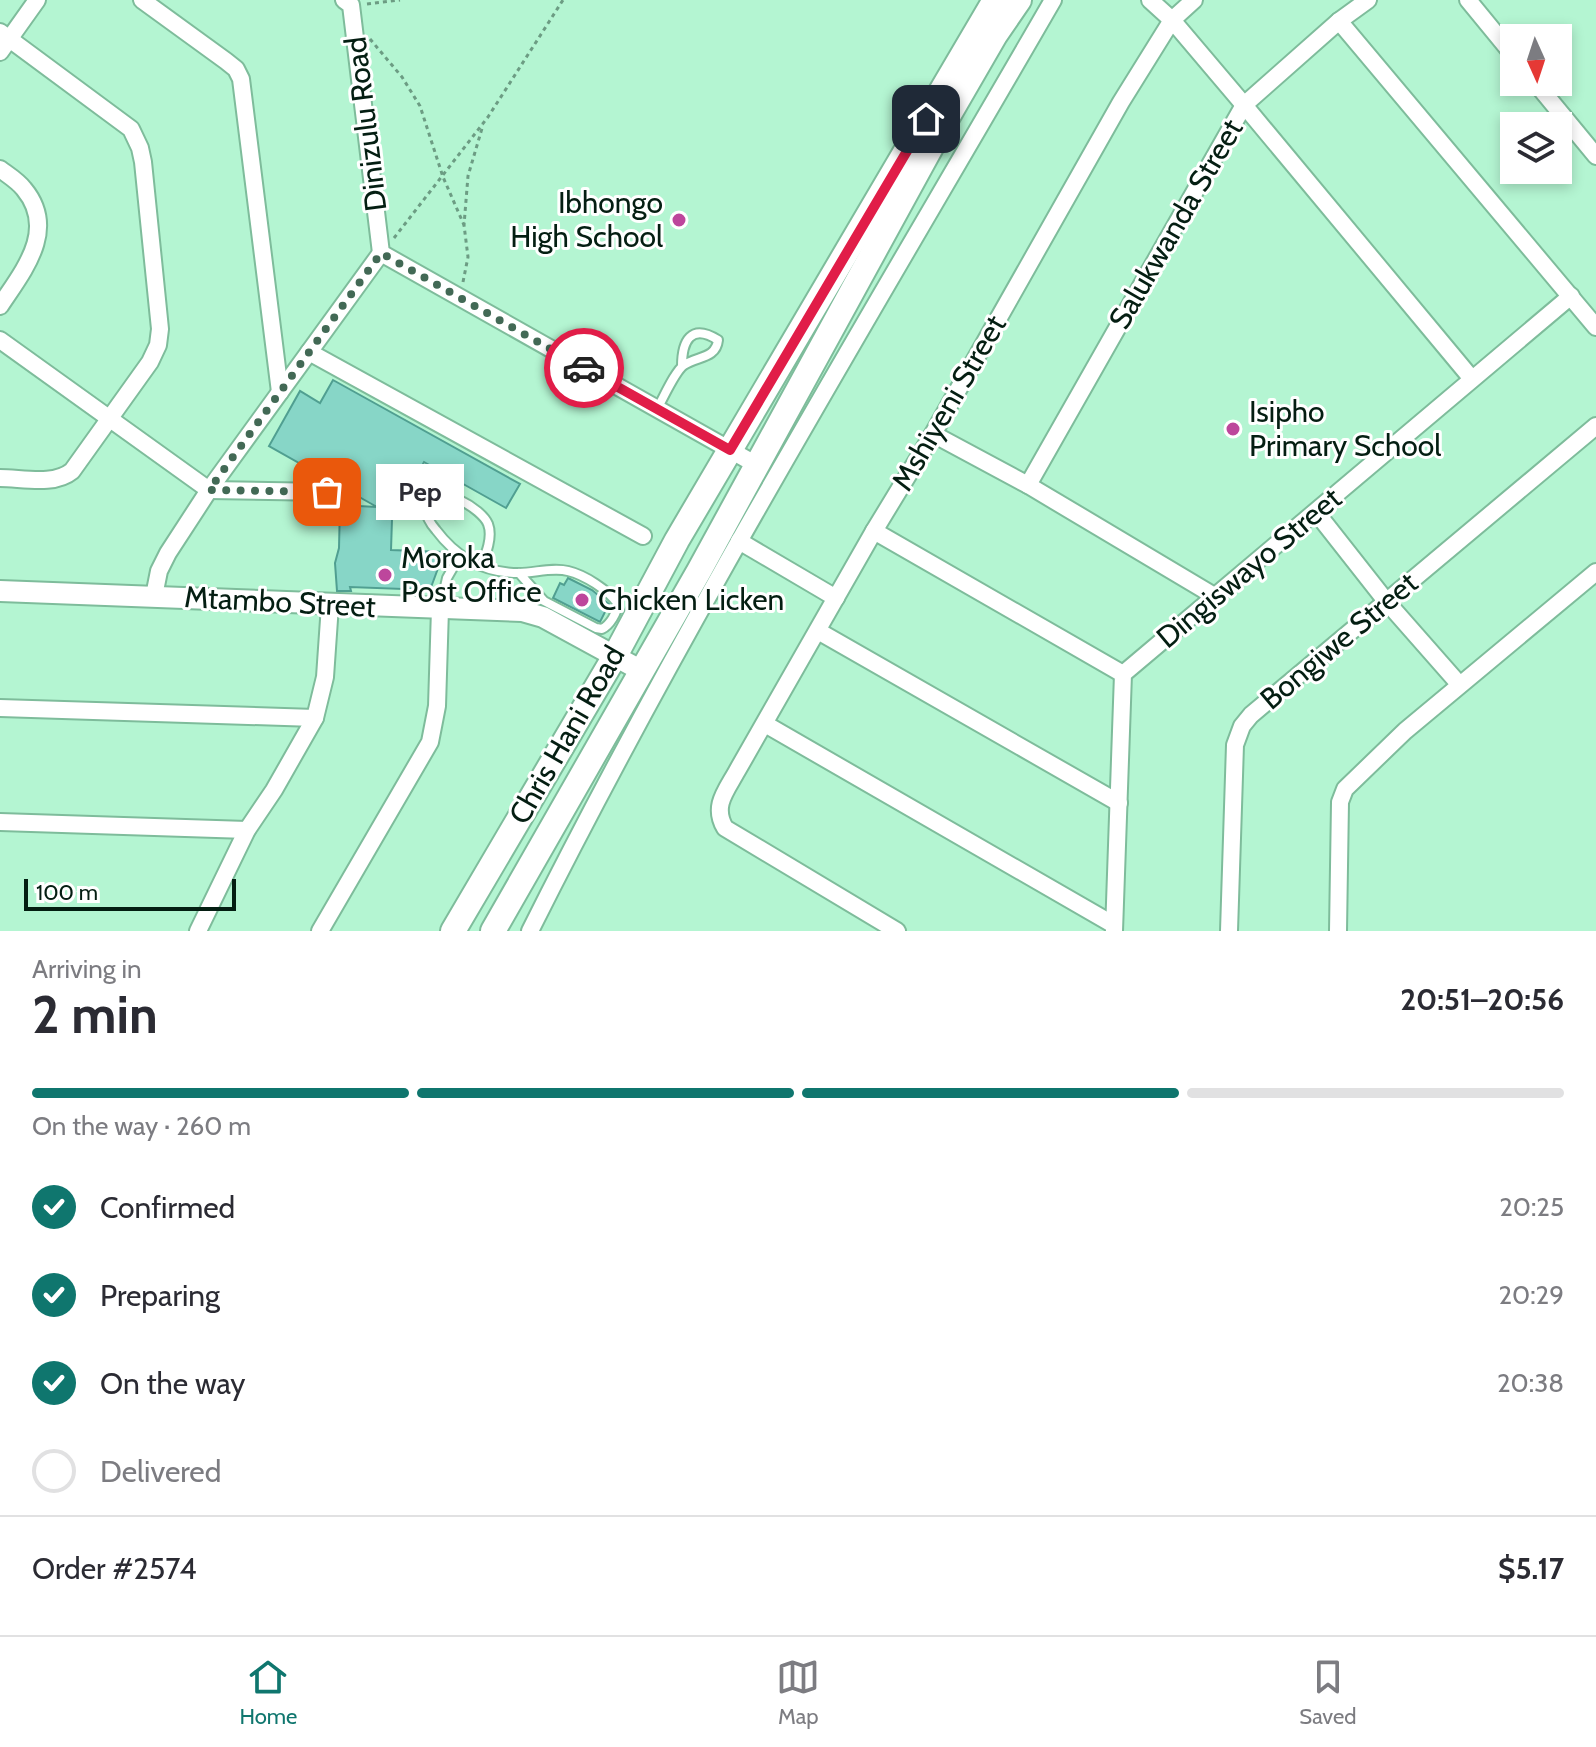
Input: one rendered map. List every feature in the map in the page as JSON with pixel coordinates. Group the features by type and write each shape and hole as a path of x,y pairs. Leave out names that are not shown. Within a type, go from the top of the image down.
{"main road":[{"name":"Chris Hani Road","path":"453,931 615,656 677,540 995,0"},
{"name":"Chris Hani Road","path":"493,931 642,671 955,104 1019,0"}],"street":[{"path":"0,478 48,480 67,476 150,362 159,338 140,148 131,129 3,41 37,0"},
{"path":"142,0 226,61 236,69 241,79 280,392"},
{"name":"Chris Hani Road","path":"530,931 597,797 739,541 1053,0"},
{"path":"1150,0 1172,20 1472,379"},
{"name":"Mshiyeni Street","path":"897,931 725,828 718,815 723,798 1121,102 1172,20 1194,0"},
{"name":"Salukwanda Street","path":"1028,485 1244,105 1339,21 1368,0"},
{"path":"1468,0 1500,39"},
{"name":"Dinizulu Road","path":"350,2 381,253 755,464"},
{"path":"1339,21 1596,327"},
{"path":"1547,96 1596,156"},
{"path":"0,169 24,189 33,205 39,231 32,256 0,306"},
{"path":"154,596 159,571 168,553 209,490 381,253"},
{"name":"Dingiswayo Street","path":"1123,674 1571,296"},
{"path":"0,340 209,490 327,492"},
{"path":"309,352 643,536"},
{"name":"Bongiwe Street","path":"1229,931 1235,745 1238,734 1251,715 1596,426"},
{"path":"933,434 1028,485 1216,597"},
{"path":"1316,512 1386,601 1459,684"},
{"path":"765,724 1114,928 1123,674 874,531"},
{"path":"739,541 836,598"},
{"path":"1338,931 1340,802 1345,789 1459,684 1596,572"},
{"name":"Mtambo Street","path":"0,591 522,611 543,617 642,671"},
{"path":"198,931 247,830 315,718 325,677 330,605"},
{"path":"320,931 430,742 438,691 440,609"},
{"path":"818,631 1119,803"},
{"path":"0,708 315,718"},
{"path":"0,822 247,830"}],"lane":[{"path":"657,409 682,366 684,343 688,338 694,334 718,340 713,353 682,366"},
{"path":"481,566 489,539 488,524 479,512 464,503 447,495 435,496 426,510 429,521 459,557 481,566 519,573 569,571 611,596 618,604 617,610 607,627 596,628 544,601 519,573"},
{"path":"440,609 447,578 459,557"}],"path":[{"path":"350,2 400,0"},
{"path":"381,253 484,122 563,0"},
{"path":"354,27 374,42 420,106 443,177 464,225"},
{"path":"459,297 468,257 464,225 468,176 484,122"}],"building":[{"path":"333,380 520,484 506,508 424,462 392,519 391,550 444,552 430,590 350,587 351,591 337,591 335,563 339,548 340,505 377,507 269,446 300,391 320,403"},
{"name":"Chicken Licken","path":"568,578 592,590 609,604 600,622 553,598 560,583 564,585"}],"way so far":[{"path":"327,492 209,490 381,253 584,368"}],"place":[{"name":"Ibhongo High School","path":"679,220"},
{"name":"Isipho Primary School","path":"1233,429"},
{"name":"Pep","path":"327,492"},
{"name":"Moroka Post Office","path":"385,575"},
{"name":"Chicken Licken","path":"582,600"}],"route":[{"path":"584,368 730,450 926,119"}]}
